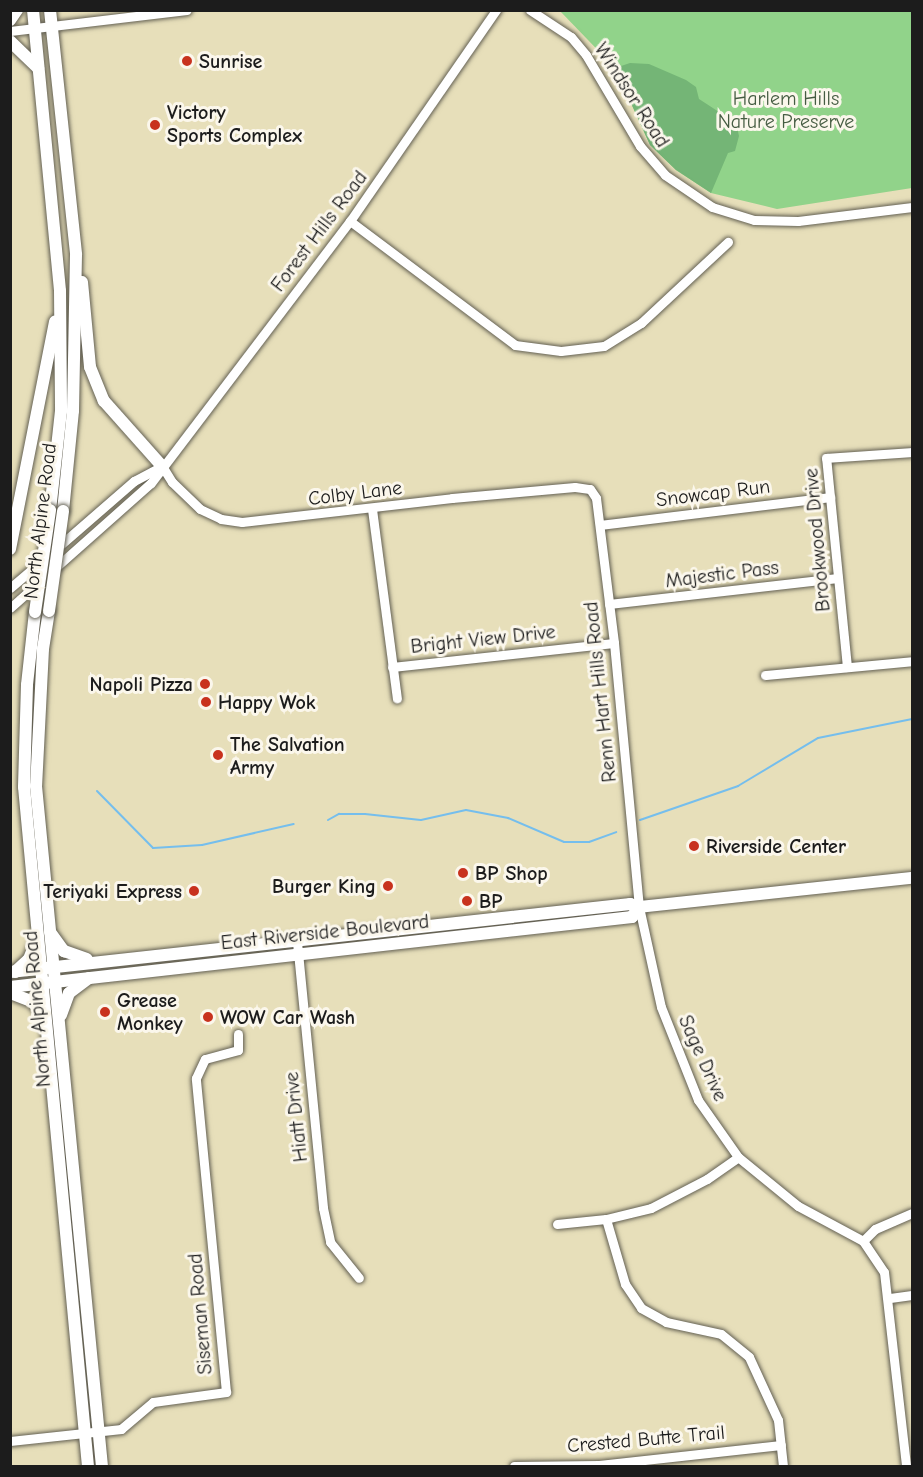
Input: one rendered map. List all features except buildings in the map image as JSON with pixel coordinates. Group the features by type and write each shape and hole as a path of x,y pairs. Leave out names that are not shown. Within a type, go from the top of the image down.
{"main road":[{"path":"10,20 17,10"},
{"name":"North Alpine Road","path":"33,10 60,291 61,411 27,685 24,787 44,933"},
{"name":"North Alpine Road","path":"50,10 76,255 73,411 63,511 43,649 36,786 48,982 45,1019 60,1100 102,1467"},
{"path":"10,41 38,68"},
{"path":"76,255 80,261 94,376 104,401 162,466"},
{"path":"10,549 27,480 60,291"},
{"name":"East Riverside Boulevard","path":"13,972 630,904 639,907 912,878"},
{"name":"East Riverside Boulevard","path":"10,987 632,917 639,907"},
{"path":"13,972 33,952 44,933 74,957 106,962"},
{"path":"59,1024 69,993 90,978"},
{"name":"North Alpine Road","path":"48,982 59,1024 60,1100 88,1467"},
{"path":"10,993 33,1002 45,1019"}],"street":[{"path":"10,31 187,10"},
{"name":"Forest Hills Road","path":"10,608 151,483 350,221 496,10"},
{"name":"Windsor Road","path":"530,10 571,37 586,55 640,147 665,175 712,207 754,220 798,221 912,207"},
{"path":"350,221 515,345 561,351 604,346 641,323 728,242"},
{"name":"Brookwood Drive","path":"847,667 826,458 912,452"},
{"name":"Forest Hills Road","path":"10,588 134,481 162,466"},
{"name":"Colby Lane","path":"162,466 172,483 200,508 221,519 270,522 575,487"},
{"name":"Renn Hart Hills Road","path":"575,487 590,489 600,525 614,643 639,907"},
{"name":"Snowcap Run","path":"600,525 830,497"},
{"path":"372,509 397,698"},
{"name":"Majestic Pass","path":"609,604 838,578"},
{"name":"Bright View Drive","path":"392,667 614,643"},
{"path":"765,675 912,661"},
{"name":"Sage Drive","path":"639,907 656,990 675,1049 698,1100 738,1157 798,1206 864,1241 884,1272 890,1298 906,1467"},
{"name":"Hiatt Drive","path":"297,942 323,1208 330,1242 359,1278"},
{"name":"Siseman Road","path":"10,1441 99,1432 128,1426 153,1402 226,1392 195,1078 205,1059 238,1050 238,1034"},
{"path":"557,1224 606,1219 661,1203 707,1179 738,1157"},
{"path":"864,1241 875,1229 912,1213"},
{"path":"606,1219 625,1284 641,1308 666,1322 721,1334 749,1357 778,1420 783,1467"},
{"path":"890,1298 912,1296"},
{"path":"902,1418 912,1418"},
{"name":"Crested Butte Trail","path":"514,1467 599,1465 781,1445"}],"green space":[{"name":"Harlem Hills Nature Preserve","path":"560,11 912,11 912,188 777,209 711,193 676,170 650,145 615,68"},
{"path":"630,63 649,64 686,80 696,87 699,99 736,123 739,136 735,151 728,153 711,193 676,170 650,145 615,68"}],"waterway":[{"path":"640,820 738,786 818,738 912,719"},
{"path":"97,791 153,848 202,845 294,824"},
{"path":"328,820 339,814 365,814 421,820 466,810 508,818 564,842 589,842 616,832"}],"place":[{"name":"Sunrise","path":"187,61"},
{"name":"Victory Sports Complex","path":"155,125"},
{"name":"Napoli Pizza","path":"205,684"},
{"name":"Happy Wok","path":"206,702"},
{"name":"The Salvation Army","path":"218,755"},
{"name":"Riverside Center","path":"694,846"},
{"name":"BP Shop","path":"463,873"},
{"name":"Burger King","path":"388,886"},
{"name":"Teriyaki Express","path":"194,891"},
{"name":"BP","path":"467,901"},
{"name":"Grease Monkey","path":"105,1012"},
{"name":"WOW Car Wash","path":"208,1017"}]}
